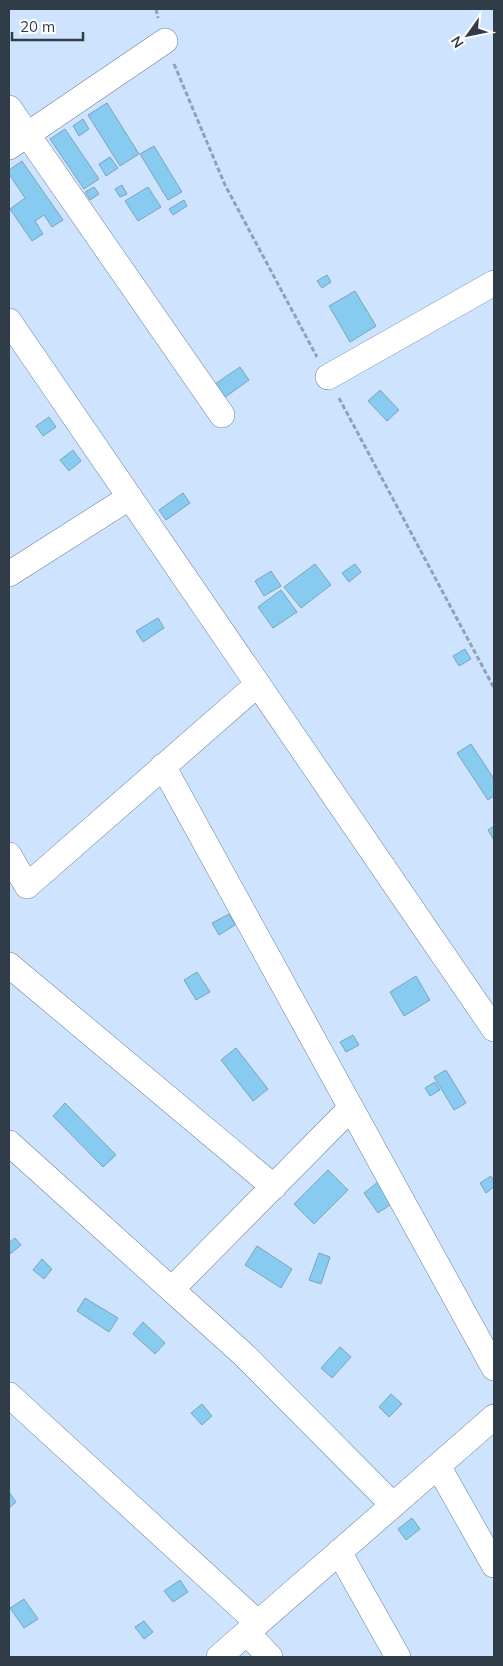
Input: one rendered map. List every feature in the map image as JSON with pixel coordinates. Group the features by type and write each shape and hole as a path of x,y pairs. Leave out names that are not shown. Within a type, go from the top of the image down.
{"street":[{"path":"18,140 165,41"},
{"path":"9,108 18,140 222,415"},
{"path":"328,377 494,283"},
{"path":"9,321 494,1028"},
{"path":"9,574 130,497"},
{"path":"9,855 27,886 258,684"},
{"path":"164,766 494,1368"},
{"path":"9,965 274,1187"},
{"path":"172,1289 351,1108"},
{"path":"9,1143 244,1354 393,1505"},
{"path":"9,1395 252,1628 270,1657"},
{"path":"219,1657 494,1417"},
{"path":"438,1466 494,1565"},
{"path":"339,1552 398,1657"}],"path":[{"path":"156,9 165,41 225,185 494,688"}],"building":[{"path":"107,103 139,154 120,166 88,115"},
{"path":"83,119 89,129 79,136 73,126"},
{"path":"65,129 99,179 84,189 50,139"},
{"path":"154,146 182,192 168,200 140,154"},
{"path":"110,157 118,168 106,176 99,164"},
{"path":"22,161 63,220 52,227 44,215 35,221 43,234 32,241 10,209 25,198 9,174 9,170"},
{"path":"122,185 127,194 120,197 115,189"},
{"path":"94,187 99,194 90,200 85,192"},
{"path":"148,187 161,207 138,221 125,201"},
{"path":"184,200 187,206 173,215 169,209"},
{"path":"327,275 331,282 322,288 317,281"},
{"path":"355,291 376,326 350,342 329,306"},
{"path":"240,367 249,380 224,398 215,384"},
{"path":"380,390 399,410 387,421 368,401"},
{"path":"49,417 56,427 43,436 36,426"},
{"path":"73,450 81,461 69,471 60,460"},
{"path":"183,493 190,503 166,520 159,510"},
{"path":"315,564 331,585 301,608 284,587"},
{"path":"355,564 361,572 349,582 342,573"},
{"path":"271,571 281,586 264,596 255,581"},
{"path":"281,590 297,612 273,628 258,607"},
{"path":"158,618 164,628 143,642 136,631"},
{"path":"465,649 471,659 459,666 453,656"},
{"path":"471,744 494,779 494,796 488,800 457,753"},
{"path":"494,826 494,840 488,830"},
{"path":"229,914 235,925 219,935 212,923"},
{"path":"197,972 210,992 196,1000 184,980"},
{"path":"416,976 430,1000 404,1016 390,992"},
{"path":"353,1035 359,1045 346,1052 340,1042"},
{"path":"236,1048 268,1089 253,1101 221,1060"},
{"path":"446,1070 466,1103 454,1110 434,1077"},
{"path":"435,1082 440,1090 430,1096 425,1088"},
{"path":"65,1103 116,1155 103,1167 53,1116"},
{"path":"328,1170 348,1190 314,1224 294,1204"},
{"path":"491,1176 494,1187 486,1193 480,1183"},
{"path":"378,1182 393,1203 378,1213 364,1193"},
{"path":"15,1238 21,1245 10,1254 9,1243"},
{"path":"257,1246 292,1269 281,1288 245,1265"},
{"path":"319,1253 330,1257 321,1284 309,1280"},
{"path":"42,1259 52,1269 44,1279 33,1270"},
{"path":"85,1298 118,1318 109,1332 77,1311"},
{"path":"143,1322 165,1343 155,1354 133,1334"},
{"path":"340,1347 351,1357 332,1378 321,1368"},
{"path":"391,1394 402,1404 389,1417 379,1407"},
{"path":"202,1404 212,1416 202,1425 191,1413"},
{"path":"9,1492 16,1502 9,1508"},
{"path":"412,1518 420,1529 406,1540 398,1529"},
{"path":"180,1580 188,1592 173,1602 164,1591"},
{"path":"24,1599 38,1619 24,1628 10,1608"},
{"path":"144,1621 153,1632 144,1639 135,1627"}]}
